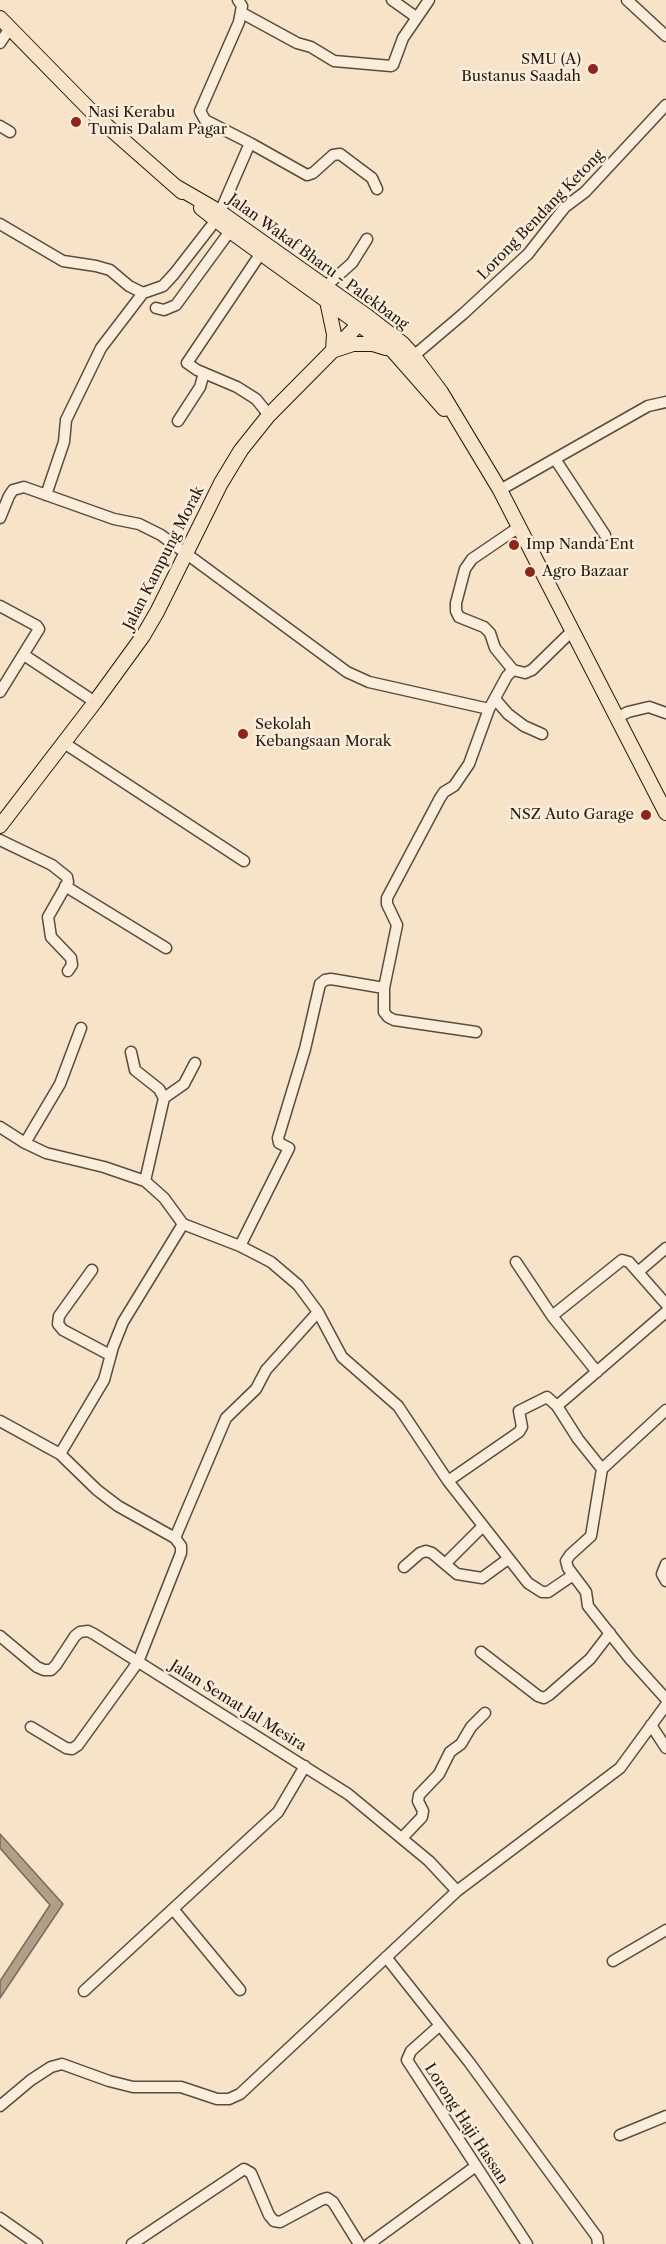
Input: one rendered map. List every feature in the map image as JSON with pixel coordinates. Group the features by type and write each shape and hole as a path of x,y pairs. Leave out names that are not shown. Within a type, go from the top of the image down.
{"main road":[{"name":"Jalan Wakaf Bharu - Palekbang","path":"0,18 98,118 175,186 363,320 402,343 410,360 468,439 500,490 666,813"},
{"name":"Jalan Wakaf Bharu - Palekbang","path":"218,216 230,231 327,294"},
{"path":"327,294 334,334 333,351 352,344 374,344 393,351"},
{"name":"Jalan Wakaf Bharu - Palekbang","path":"363,320 393,351 410,360"},
{"name":"Jalan Kampung Morak","path":"0,825 143,636 231,465 269,415 363,320"}],"street":[{"path":"238,0 242,6 242,13 200,111 205,120 307,175 313,174 333,155 340,154 372,178 377,189"},
{"path":"392,0 416,17"},
{"path":"242,13 334,61 389,66 393,65 403,38 429,0"},
{"path":"627,0 666,36"},
{"path":"0,43 10,28"},
{"name":"Lorong Bendang Ketong","path":"410,360 528,254 565,207 585,192 666,105"},
{"path":"46,495 64,442 66,420 101,348 143,293 163,286 174,274 218,216 250,143"},
{"path":"0,224 63,261 110,270 129,286 143,293"},
{"path":"156,308 164,310 176,305 230,231"},
{"path":"327,294 352,263 367,239"},
{"path":"261,253 187,363 237,387 256,399 269,415"},
{"path":"178,421 200,387 204,373"},
{"path":"500,490 648,406 666,402"},
{"path":"555,459 605,535"},
{"path":"0,518 9,496 18,488 30,488 114,519 139,524 161,535 348,672 369,682 492,704 542,734"},
{"path":"519,527 472,559 465,569 456,603 459,616 484,627 490,633 495,648 513,670 525,673 532,670 573,630"},
{"path":"0,606 39,627 0,692"},
{"path":"24,655 95,702"},
{"path":"476,1032 388,1017 384,1012 384,988 397,925 387,904 390,891 440,798 444,792 454,786 469,764 492,704 507,676 513,670"},
{"path":"618,717 628,712 649,708 666,713"},
{"path":"64,743 244,861"},
{"path":"0,840 62,872 67,877 68,882 48,917 51,937 71,958 72,964 68,971"},
{"path":"65,886 166,948"},
{"path":"240,1246 289,1148 279,1143 278,1138 305,1048 320,984 331,979 384,988"},
{"path":"25,1143 60,1084 81,1028"},
{"path":"131,1052 135,1070 159,1089 164,1098"},
{"path":"145,1181 164,1098 183,1084 195,1063"},
{"path":"0,1127 25,1143 58,1157 104,1167 145,1181 164,1198 183,1224 240,1246 271,1262 298,1285 318,1312 342,1357 398,1406 448,1481 528,1583 542,1592 550,1591 573,1575"},
{"path":"60,1454 104,1380 110,1355 123,1322 183,1224"},
{"path":"638,1272 666,1248"},
{"path":"552,1316 622,1260 628,1262 638,1272 666,1304"},
{"path":"516,1262 552,1316 597,1372"},
{"path":"92,1270 59,1316 58,1324 63,1330 110,1355"},
{"path":"175,1538 226,1418 256,1389 266,1370 318,1312"},
{"path":"557,1406 666,1312"},
{"path":"448,1481 519,1432 522,1427 518,1414 521,1409 547,1397 557,1406 578,1440 602,1469"},
{"path":"666,1410 602,1469 591,1536 566,1561 573,1575 585,1590 587,1604 666,1698"},
{"path":"0,1421 60,1454 97,1490 118,1506 180,1542 181,1553 138,1662 75,1748 66,1748 31,1727"},
{"path":"445,1564 483,1526"},
{"path":"404,1567 420,1553 426,1551 457,1574 482,1578 508,1559"},
{"path":"666,1564 662,1574 666,1581"},
{"name":"Jalan Semat Jal Mesira","path":"2,1640 44,1670 51,1670 75,1636 80,1632 88,1631 348,1794 429,1860 457,1891"},
{"path":"481,1652 538,1696 544,1698 590,1659 610,1634"},
{"path":"0,2106 31,2080 51,2067 62,2064 133,2088 181,2087 217,2099 229,2099 240,2094 457,1891 620,1768 666,1705"},
{"path":"402,1838 422,1817 423,1811 418,1800 419,1795 439,1774 449,1754 461,1744 471,1727 485,1713"},
{"path":"651,1725 666,1748"},
{"path":"84,1991 278,1812 305,1767"},
{"path":"173,1909 240,1990"},
{"path":"613,1961 666,1930"},
{"path":"386,1957 469,2062 597,2236 598,2244"},
{"name":"Lorong Haji Hassan","path":"439,2026 411,2051 407,2060 527,2244"},
{"path":"620,2135 666,2116"},
{"path":"369,2244 476,2166"},
{"path":"132,2244 242,2169 247,2169 251,2173 269,2216 274,2221 280,2222 327,2198 333,2202 359,2244"},
{"path":"0,2218 38,2244"}],"shaded area":[{"path":"0,1834 63,1904 0,1998 0,1981 50,1905 0,1848"}],"place":[{"name":"SMU (A) Bustanus Saadah","path":"593,69"},
{"name":"Nasi Kerabu Tumis Dalam Pagar","path":"76,122"},
{"name":"Imp Nanda Ent","path":"514,545"},
{"name":"Agro Bazaar","path":"530,572"},
{"name":"Sekolah Kebangsaan Morak","path":"243,734"},
{"name":"NSZ Auto Garage","path":"646,815"}]}
